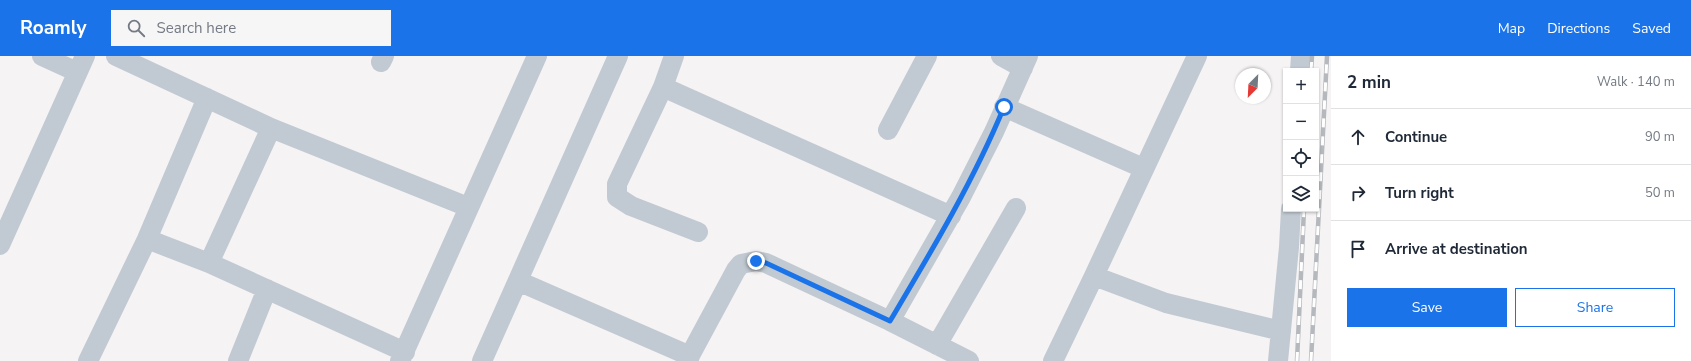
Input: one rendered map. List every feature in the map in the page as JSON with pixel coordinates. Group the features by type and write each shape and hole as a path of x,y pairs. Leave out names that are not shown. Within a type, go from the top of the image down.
{"street":[{"path":"0,245 81,64 42,56"},
{"path":"116,56 271,128 468,207"},
{"path":"146,239 209,263 267,288 402,356 537,56"},
{"path":"482,361 618,56"},
{"path":"674,56 663,87 617,184 617,197 631,206 698,232"},
{"path":"888,130 927,56"},
{"path":"890,321 951,216 994,132 1025,62 1001,56"},
{"path":"1053,361 1197,56"},
{"path":"1300,68 1302,56"},
{"path":"663,87 951,216"},
{"path":"88,361 146,239 208,98"},
{"path":"1004,107 1143,168"},
{"path":"209,263 271,128"},
{"path":"937,345 1016,208"},
{"path":"1278,361 1291,212"},
{"path":"518,282 688,358 740,264 756,261 766,263 890,321 969,361"},
{"path":"1094,276 1166,303 1281,331"},
{"path":"238,361 267,288"}],"railway":[{"path":"1311,68 1312,56"},
{"path":"1311,361 1327,56"},
{"path":"1297,361 1304,212"}],"route":[{"path":"756,261 766,263 890,321 919,273 961,197 994,132 1004,107"}]}
